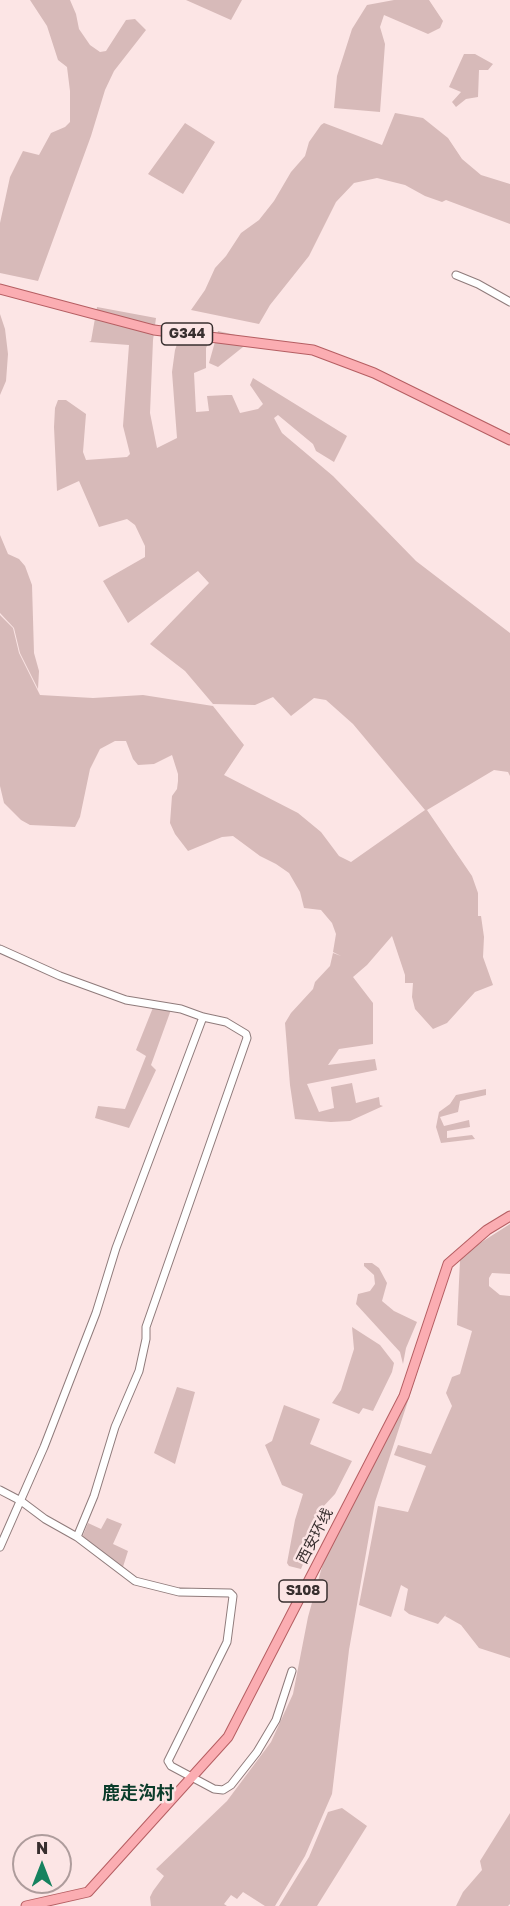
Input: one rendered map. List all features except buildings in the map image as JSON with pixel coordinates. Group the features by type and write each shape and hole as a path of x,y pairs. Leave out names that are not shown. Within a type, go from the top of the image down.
{"main road":[{"name":"G344","path":"0,289 154,330 313,350 375,373 510,440"},
{"name":"西安环线","path":"26,1906 88,1892 228,1737 404,1396 448,1264 486,1230 510,1216"}],"street":[{"path":"456,275 510,302"},
{"path":"0,949 60,976 126,1000 181,1009 226,1022 246,1034 248,1038 146,1328 139,1371 115,1427 94,1496 76,1537"},
{"path":"0,1547 44,1447 96,1314 116,1248 203,1017"},
{"path":"0,1490 21,1500 45,1519 76,1537 135,1581 179,1592 230,1593 233,1596 227,1642 168,1761 171,1766 214,1789 224,1790 231,1785 257,1752 276,1720 292,1671"}],"shaded area":[{"path":"30,0 70,0 79,29 90,45 100,52 106,51 126,20 135,19 146,30 114,71 105,90 91,136 38,281 0,273 0,223 10,177 23,151 39,155 51,133 65,127 70,122 67,67 58,60 47,26"},
{"path":"186,0 242,0 231,20"},
{"path":"394,0 429,0 443,21 440,28 428,34 384,15 380,27 385,44 380,112 334,108 337,76 352,29 367,5"},
{"path":"464,54 475,54 493,64 488,70 479,70 478,97 466,99 456,107 452,102 461,92 449,87"},
{"path":"395,113 423,118 448,138 462,159 481,175 510,184 510,224 446,200 442,202 425,196 405,185 377,178 354,183 336,202 309,256 270,305 259,324 191,310 205,290 215,268 241,233 259,220 274,201 291,172 305,156 309,142 321,125 324,123 382,145"},
{"path":"185,123 215,142 183,194 148,174"},
{"path":"97,307 156,318 150,413 157,448 177,438 172,372 175,350 184,324 214,330 206,348 206,368 194,373 196,412 209,411 207,396 227,395 232,395 240,413 258,409 263,404 250,385 253,378 347,436 334,462 316,451 313,444 278,415 274,418 282,433 333,476 416,561 510,633 510,776 508,772 494,770 427,810 472,876 478,893 478,916 481,916 484,937 483,957 493,985 475,992 447,1023 433,1029 415,1009 412,997 413,983 405,983 405,975 392,936 367,965 353,977 373,1003 373,1044 339,1049 328,1065 375,1059 377,1070 307,1084 319,1112 334,1108 331,1087 352,1083 356,1103 379,1097 380,1105 383,1106 350,1121 295,1119 290,1085 285,1023 313,989 315,982 330,966 333,953 341,956 333,952 336,934 332,923 321,910 304,908 300,892 289,873 260,856 233,836 222,837 188,851 170,823 172,796 177,789 178,781 172,755 154,764 138,765 126,741 115,741 100,749 90,769 80,817 75,827 30,825 21,820 4,803 0,786 0,615 13,628 19,653 40,695 93,698 143,695 213,706 244,745 224,775 298,813 321,832 339,856 351,862 425,810 353,724 326,700 314,698 291,716 273,697 255,705 213,704 185,671 150,644 209,583 198,571 128,623 103,581 145,557 145,546 135,525 127,519 99,527 79,481 57,491 54,427 58,400 66,400 86,414 83,452 86,460 127,457 130,454 123,426 129,345 89,342"},
{"path":"0,314 5,329 8,354 6,381 0,395"},
{"path":"218,331 253,339 218,367 209,363"},
{"path":"0,535 8,554 19,559 25,566 32,585 34,653 39,671 38,689 20,653 14,628 0,613"},
{"path":"154,1005 172,1007 151,1065 156,1070 129,1128 95,1118 98,1106 125,1109 146,1056 136,1050"},
{"path":"486,1089 486,1095 460,1101 458,1112 440,1117 444,1126 469,1120 470,1127 447,1131 447,1138 472,1135 475,1139 441,1143 436,1127 439,1112 450,1104 456,1095"},
{"path":"510,1224 510,1274 492,1273 489,1286 500,1295 510,1296 510,1658 479,1648 461,1625 445,1616 448,1612 438,1624 409,1614 404,1610 408,1589 401,1585 391,1617 359,1605 378,1506 408,1512 426,1466 394,1455 398,1445 431,1454 452,1406 446,1393 452,1377 460,1374 472,1331 457,1325 460,1260 477,1245"},
{"path":"364,1263 372,1263 379,1268 387,1283 382,1301 394,1311 417,1322 406,1348 403,1364 400,1352 356,1304 358,1294 370,1291 375,1284 374,1275 364,1266"},
{"path":"352,1327 380,1345 394,1363 373,1411 363,1408 359,1414 332,1403 341,1390 354,1349"},
{"path":"421,1361 375,1502 349,1650 332,1794 305,1856 275,1906 265,1906 243,1892 237,1899 231,1895 224,1904 227,1906 151,1906 150,1897 164,1876 156,1869 227,1801 271,1742 293,1694 308,1617 325,1556"},
{"path":"177,1387 195,1392 175,1464 154,1453"},
{"path":"284,1405 320,1419 310,1444 352,1461 335,1494 321,1509 312,1543 301,1569 289,1566 287,1563 295,1520 303,1494 282,1485 265,1445 272,1441"},
{"path":"107,1518 122,1524 113,1544 128,1551 122,1570 81,1540 88,1523 101,1529"},
{"path":"342,1808 367,1826 317,1906 279,1906 309,1857 328,1812"},
{"path":"510,1813 510,1904 508,1906 456,1906 463,1892 482,1870 480,1861"}],"district":[{"name":"鹿走沟村","path":"138,1793"}]}
